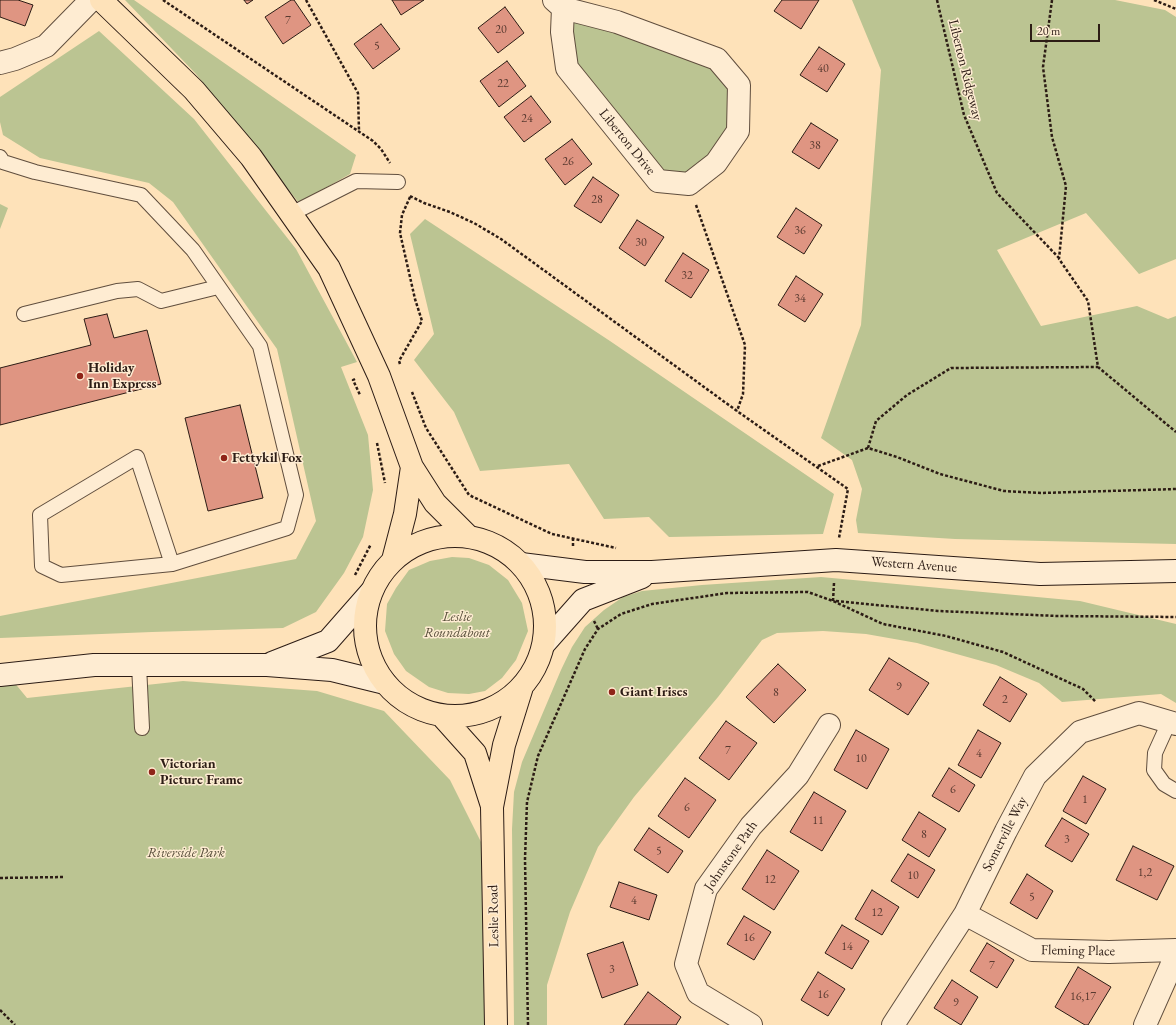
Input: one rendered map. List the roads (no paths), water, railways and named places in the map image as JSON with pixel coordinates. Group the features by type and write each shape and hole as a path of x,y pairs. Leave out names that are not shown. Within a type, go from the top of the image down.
{"main road":[{"path":"101,0 194,90 251,157 329,268 376,370 412,467 435,503 468,536"},
{"path":"393,560 405,514 412,467"},
{"path":"492,807 504,745 522,687 536,667 544,644 545,615 537,587 521,564 496,545 468,536 441,536 421,542 415,544 393,560 380,575 371,592 365,615 365,640 372,663 385,683 401,698 420,709 441,715 470,715 498,705 522,687"},
{"path":"441,715 475,753 492,807"},
{"name":"Leslie Road","path":"492,807 496,1025"}],"street":[{"path":"0,63 15,60 46,46 91,0"},
{"name":"Liberton Drive","path":"558,4 617,22 717,58 739,85 738,132 716,163 689,184 658,181 567,68 558,4"},
{"name":"Western Avenue","path":"652,572 836,560 1040,574 1176,571"},
{"path":"521,564 585,572 652,572"},
{"path":"544,644 583,600 652,572"},
{"path":"267,665 328,641 371,592"},
{"path":"0,675 94,665 267,665 332,670 385,683"},
{"name":"Somerville Way","path":"893,1025 965,914 1035,776 1080,732 1140,713 1172,723"},
{"name":"Johnstone Path","path":"751,1025 698,993 686,964 706,888 751,826 798,775 829,724"},
{"name":"Fleming Place","path":"965,914 1032,950 1109,952 1176,950"},
{"path":"1145,1025 1176,954"}],"lane":[{"path":"0,157 3,162 35,172 141,195 193,250 260,346 296,495 287,528 172,564 61,575 42,566 40,515 137,457 172,564"},
{"path":"291,214 356,181 398,182"},
{"path":"24,314 117,291 138,289 160,301 218,287"},
{"path":"139,665 142,728"},
{"path":"1172,723 1155,753 1154,770 1164,784 1176,791"}],"place":[{"name":"Holiday Inn Express","path":"80,376"},
{"name":"Fettykil Fox","path":"224,458"},
{"name":"Giant Irises","path":"612,692"},
{"name":"Victorian Picture Frame","path":"152,772"}],"park label":[{"name":"Leslie Roundabout","path":"457,626"},
{"name":"Riverside Park","path":"186,853"}]}
